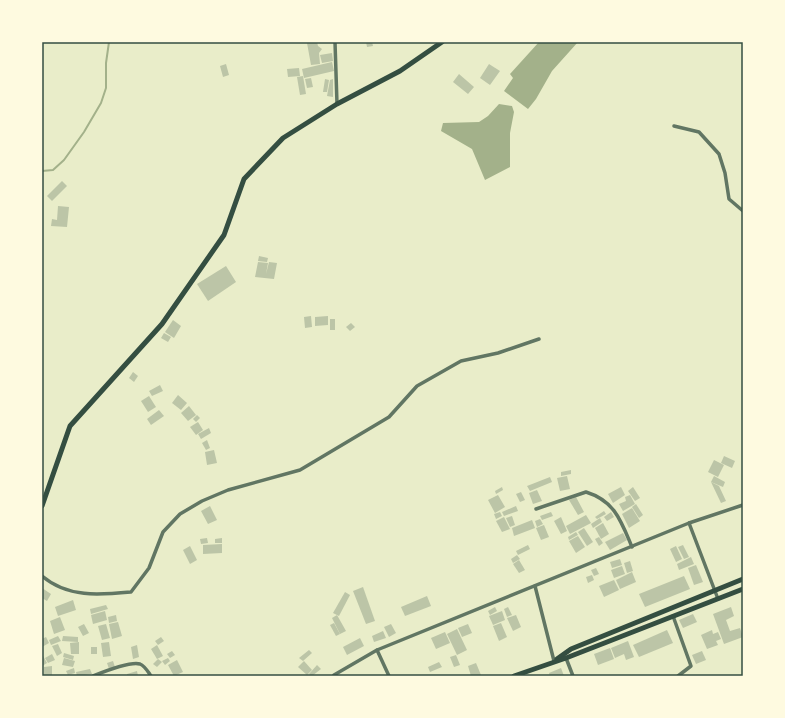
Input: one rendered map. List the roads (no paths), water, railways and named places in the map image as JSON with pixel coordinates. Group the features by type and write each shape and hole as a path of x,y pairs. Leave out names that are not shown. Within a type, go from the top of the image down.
{"main road":[{"path":"42,506 70,426 162,324 224,235 244,179 282,138 337,104 400,71 442,42"},
{"path":"554,661 571,649 743,579"},
{"path":"514,676 566,658 743,589"}],"street":[{"path":"335,42 337,104"},
{"path":"674,126 699,132 719,154 725,172 729,199 743,211"},
{"path":"42,576 50,583 68,591 96,595 131,592 149,568 162,532 180,514 202,501 228,490 300,470 389,417 417,386 461,361 498,353 539,339"},
{"path":"536,509 586,492 592,494 604,499 612,507 620,520 632,547"},
{"path":"334,675 377,650 689,523 743,505"},
{"path":"689,523 716,590 718,599"},
{"path":"535,586 554,661"},
{"path":"673,616 691,666 678,676"},
{"path":"377,650 389,676"},
{"path":"566,658 573,676"},
{"path":"93,676 127,665 138,664 144,667 151,676"}],"waterway":[{"path":"42,171 53,170 64,160 84,132 101,103 106,88 106,63 109,42"}]}
